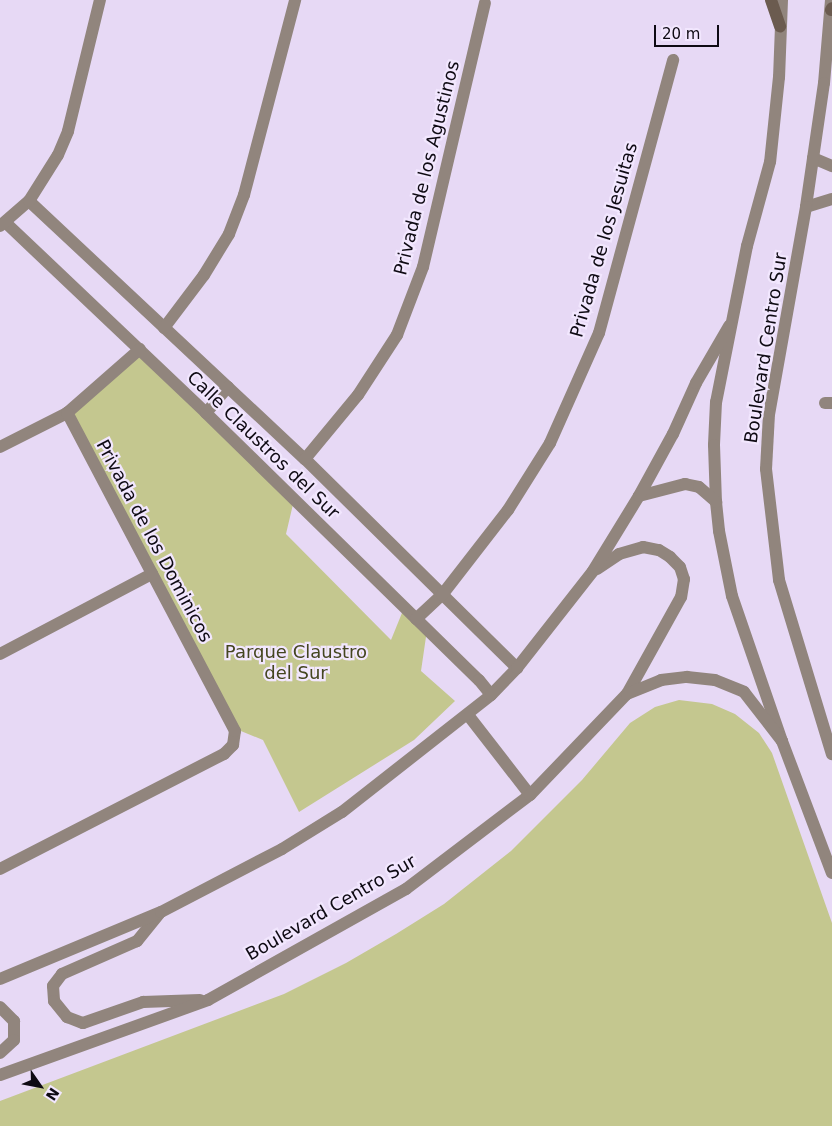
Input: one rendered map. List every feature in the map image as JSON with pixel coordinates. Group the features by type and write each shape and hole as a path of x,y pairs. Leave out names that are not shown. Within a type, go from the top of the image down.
{"main road":[{"path":"771,0 780,26"}],"street":[{"path":"3,225 29,201 58,155 68,131 100,0"},
{"path":"164,328 204,275 229,234 244,195 295,0"},
{"name":"Boulevard Centro Sur","path":"782,0 779,77 770,162 747,246 716,402 714,445 716,502 718,531 732,596 782,741 832,873"},
{"name":"Privada de los Agustinos","path":"305,458 358,395 397,335 423,267 485,3"},
{"name":"Boulevard Centro Sur","path":"831,6 824,83 806,207 769,414 766,469 779,580 832,754"},
{"name":"Privada de los Jesuitas","path":"416,619 442,595 508,510 550,443 599,333 673,60"},
{"path":"813,158 832,166"},
{"path":"806,207 832,199"},
{"name":"Calle Claustros del Sur","path":"29,201 305,458 518,668"},
{"name":"Calle Claustros del Sur","path":"3,225 140,349 479,680 491,695"},
{"path":"0,979 160,912 282,849 342,812 468,715 491,695 518,668 593,571 639,496 673,434 696,384 730,326"},
{"path":"0,447 67,413 140,349"},
{"path":"206,413 228,387"},
{"name":"Privada de los Dominicos","path":"0,869 224,754 232,745 235,730 67,413"},
{"path":"639,496 685,484 699,487 716,502"},
{"path":"593,571 620,554 643,547 660,550 670,557 680,567 684,579 681,596 627,694"},
{"path":"0,654 152,574"},
{"name":"Boulevard Centro Sur","path":"0,1076 208,1000 406,889 530,795 627,694 661,680 687,677 715,680 744,692 782,741"},
{"path":"468,715 530,795"},
{"path":"160,912 137,941 62,974 53,986 54,1001 68,1017 83,1023 143,1002 208,1000"},
{"path":"0,1007 14,1021 14,1040 0,1053"}],"green space":[{"name":"Parque Claustro del Sur","path":"140,349 294,500 286,534 391,640 404,608 427,630 421,671 455,701 414,740 299,812 263,740 236,729 67,413"},
{"path":"679,700 712,704 735,714 759,733 772,753 832,923 832,1126 0,1126 0,1101 284,994 346,963 444,904 511,851 582,780 630,723 655,707"}]}
